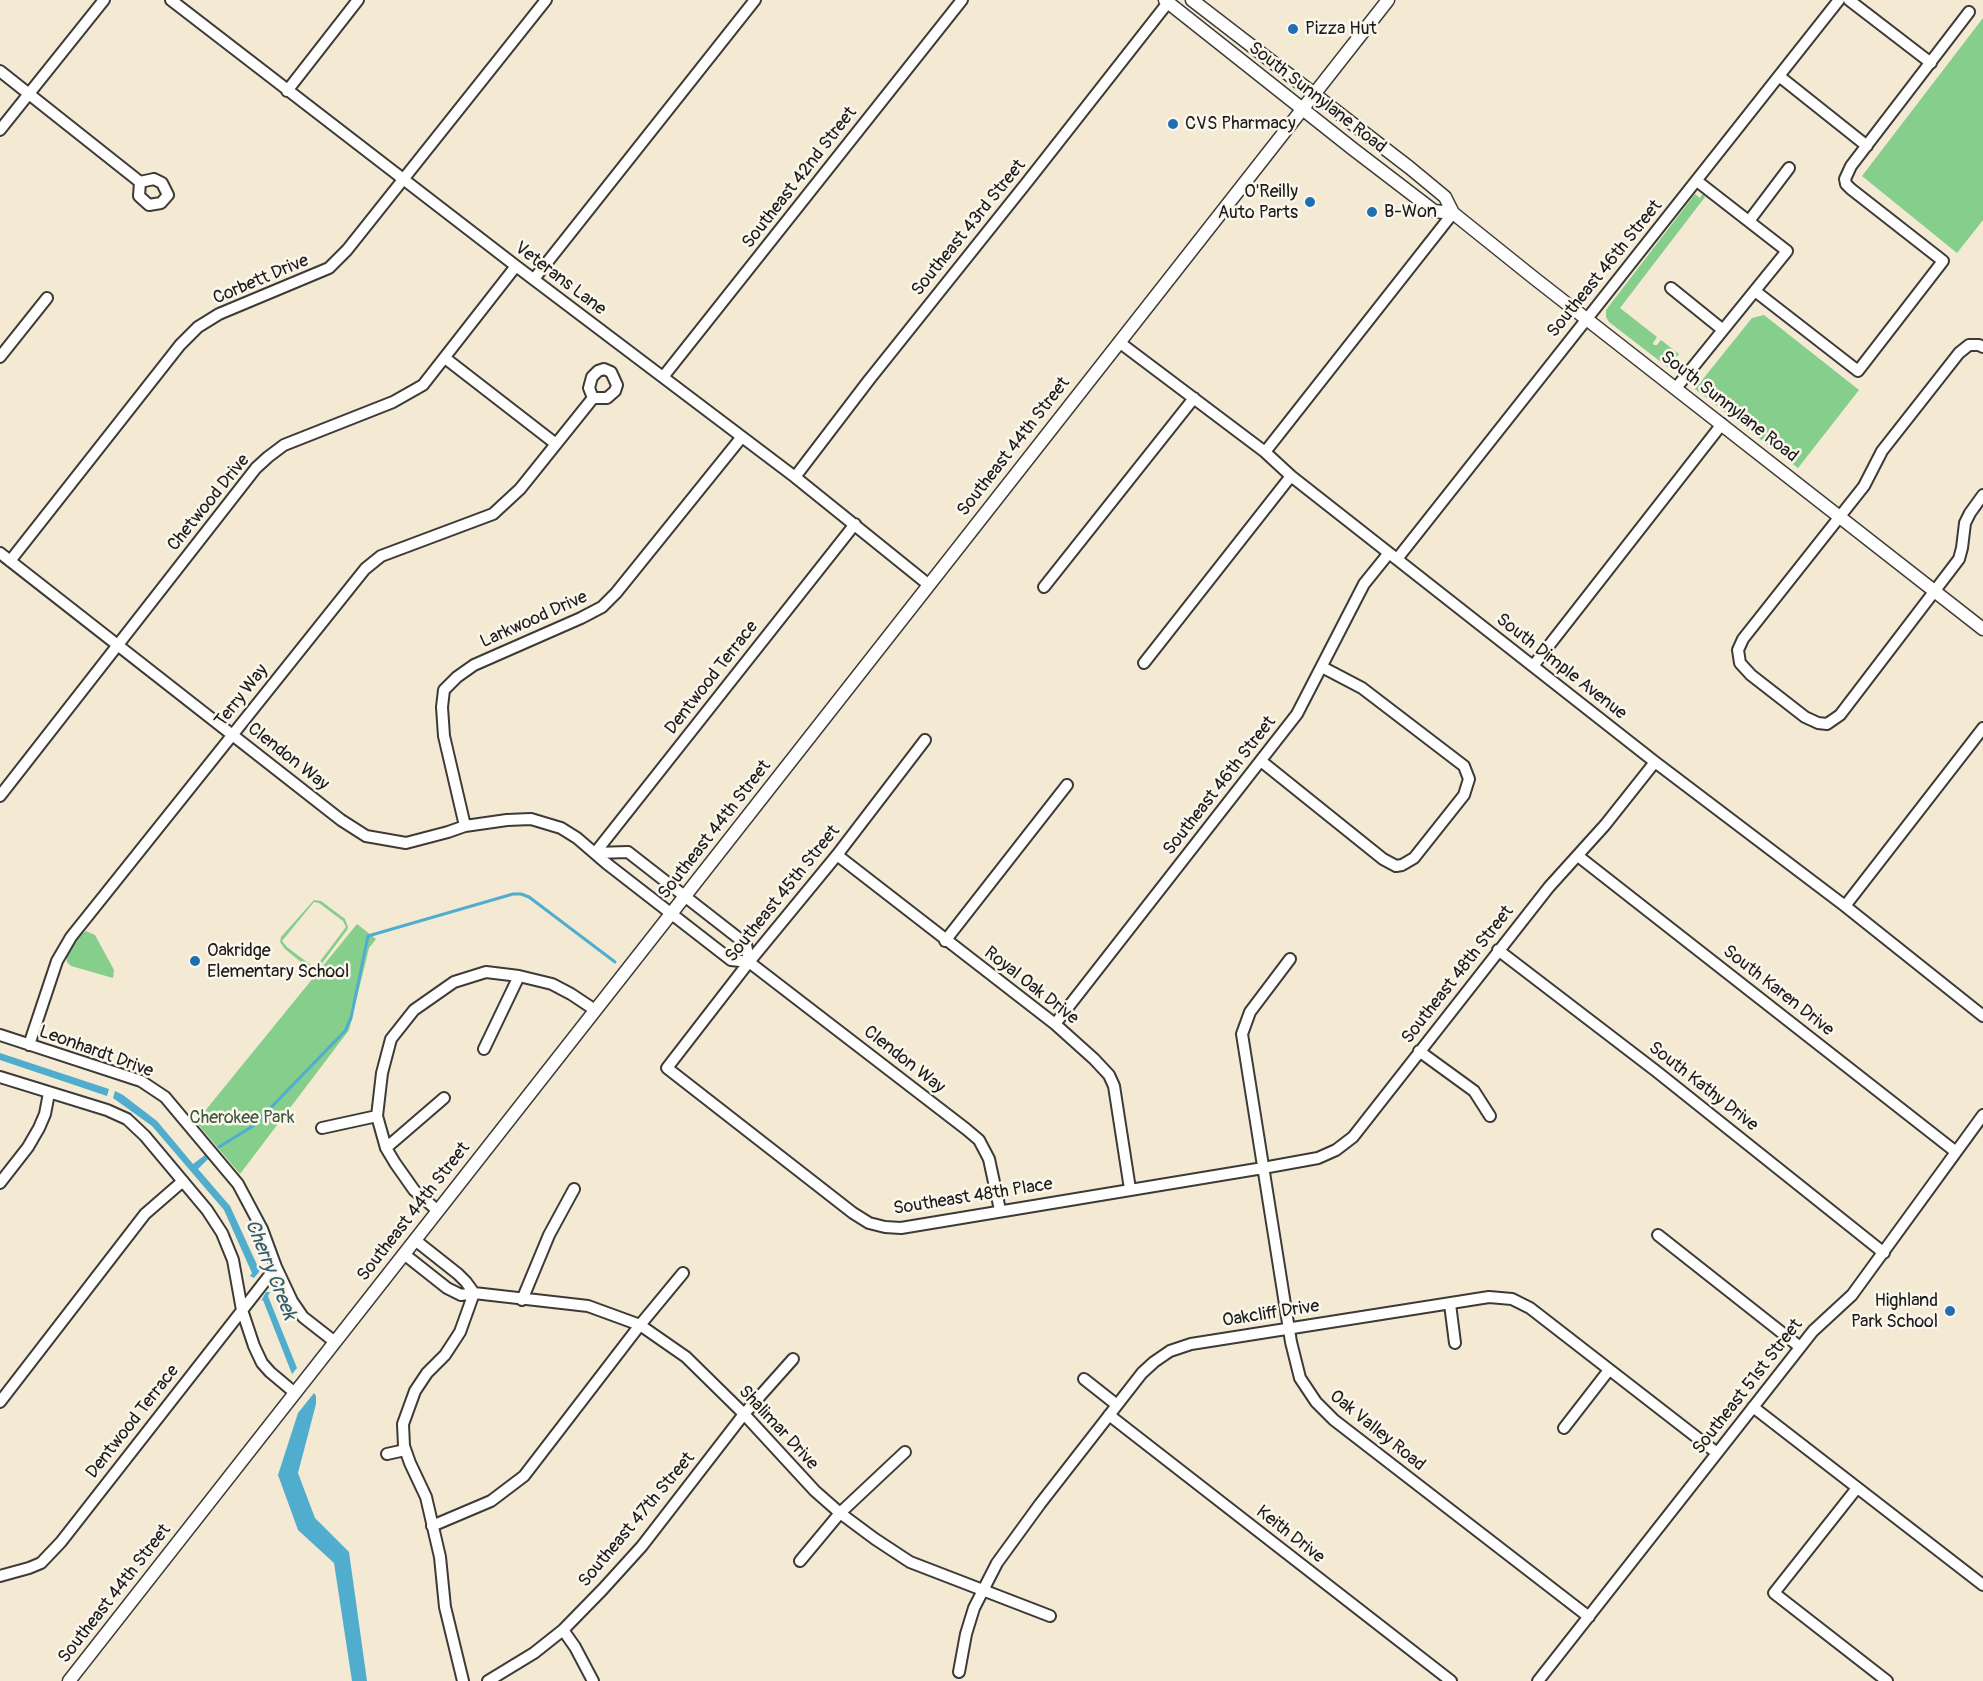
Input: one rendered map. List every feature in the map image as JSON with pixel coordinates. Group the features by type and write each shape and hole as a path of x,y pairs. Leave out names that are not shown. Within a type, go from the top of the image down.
{"main road":[{"name":"South Sunnylane Road","path":"1192,0 1445,197 1453,213 1586,319 1983,629"},
{"name":"Southeast 44th Street","path":"69,1681 1388,0"},
{"name":"South Sunnylane Road","path":"1167,1 1434,211 1453,213"}],"street":[{"path":"0,130 104,0"},
{"name":"Veterans Lane","path":"171,0 402,179 795,477 929,585"},
{"path":"287,91 358,0"},
{"name":"Corbett Drive","path":"10,561 180,345 198,327 219,314 329,268 347,250 546,0"},
{"path":"534,279 755,0"},
{"name":"Southeast 42nd Street","path":"663,377 962,0"},
{"name":"Southeast 46th Street","path":"1055,1024 1297,714 1364,584 1393,556 1586,319 1839,0"},
{"name":"Southeast 43rd Street","path":"795,477 869,380 1029,181 1167,1"},
{"path":"1855,2 1931,63"},
{"path":"1755,291 1858,371 1943,261 1846,184 1846,173 1969,12"},
{"path":"0,71 140,182"},
{"path":"1779,76 1867,146"},
{"path":"1749,221 1789,168"},
{"path":"1676,388 1787,251 1697,181"},
{"path":"1265,452 1453,213"},
{"name":"Chetwood Drive","path":"0,796 256,468 284,446 393,402 423,385 516,266"},
{"path":"1671,288 1723,330"},
{"path":"0,357 47,298"},
{"name":"South Dimple Avenue","path":"1119,342 1265,452 1291,476 1655,762 1845,906 1983,1016"},
{"path":"1983,346 1969,345 1959,353 1882,451 1864,486 1743,639 1738,650 1740,663 1751,675 1805,717 1827,724 1840,715 1959,559 1965,523 1983,495"},
{"path":"445,358 556,444"},
{"name":"Terry Way","path":"29,1045 57,961 71,937 365,569 381,556 493,514 520,489 592,398"},
{"path":"1044,587 1194,398"},
{"path":"1533,666 1722,424"},
{"name":"Larkwood Drive","path":"465,826 444,736 442,707 444,690 474,665 602,607 616,593 741,438"},
{"path":"1144,663 1291,476"},
{"name":"Dentwood Terrace","path":"596,853 855,524"},
{"name":"Clendon Way","path":"0,553 341,820 366,836 406,843 465,826 531,819 561,828 577,838 730,960 749,962 979,1140 989,1159 1000,1210"},
{"path":"1261,762 1383,859 1396,866 1402,866 1414,858 1464,795 1469,779 1464,766 1362,688 1322,667"},
{"path":"1845,906 1983,728"},
{"name":"Southeast 45th Street","path":"667,1068 749,962 837,855 925,740"},
{"name":"Southeast 48th Street","path":"1263,1168 1327,1155 1353,1137 1498,950 1655,762"},
{"path":"945,941 1067,785"},
{"name":"Clendon Way","path":"596,853 628,852 746,944 749,962"},
{"name":"Royal Oak Drive","path":"837,855 1055,1024 1109,1075 1114,1086 1130,1189"},
{"name":"South Karen Drive","path":"1578,856 1956,1152"},
{"path":"632,884 646,866"},
{"name":"South Kathy Drive","path":"1498,950 1656,1071 1884,1253"},
{"name":"Oak Valley Road","path":"1290,959 1250,1011 1242,1034 1288,1329 1300,1377 1309,1394 1325,1411 1589,1617"},
{"path":"438,1211 414,1190 386,1148 377,1116 382,1073 391,1039 414,1010 454,982 486,972 519,976 552,984 595,1010"},
{"path":"484,1049 519,976"},
{"name":"Leonhardt Drive","path":"0,1035 141,1081 165,1096 238,1184 262,1229 292,1301 303,1317 335,1342"},
{"path":"1419,1051 1474,1091 1490,1116"},
{"name":"Southeast 48th Place","path":"667,1068 853,1213 869,1223 885,1227 901,1228 1263,1168"},
{"path":"0,1077 107,1110 127,1119 145,1136 207,1210 222,1233 232,1260 242,1310 254,1346 262,1363 295,1393"},
{"path":"0,1183 28,1147 39,1128 45,1114 49,1093"},
{"path":"386,1148 444,1098"},
{"name":"Southeast 51st Street","path":"1538,1681 1817,1325 1852,1295 1983,1115"},
{"path":"322,1128 377,1116"},
{"path":"0,1402 145,1214 183,1181"},
{"path":"522,1300 550,1232 574,1189"},
{"path":"1658,1235 1800,1347"},
{"path":"415,1240 458,1274 474,1293 460,1332 445,1355 415,1391 403,1424 405,1450 426,1497 440,1557 446,1607 463,1681"},
{"name":"Shalimar Drive","path":"404,1254 447,1288 461,1295 474,1293 588,1306 640,1325 686,1357 744,1414 815,1491 840,1513 910,1562 1050,1616"},
{"name":"Dentwood Terrace","path":"0,1576 41,1563 61,1542 276,1266"},
{"path":"432,1526 491,1501 524,1476 683,1273"},
{"name":"Oakcliff Drive","path":"959,1672 966,1634 982,1591 998,1563 1142,1373 1170,1351 1191,1344 1489,1297 1512,1299 1521,1303 1717,1453"},
{"path":"1450,1304 1455,1343"},
{"name":"Southeast 47th Street","path":"488,1681 534,1653 563,1630 603,1589 642,1546 744,1414 793,1359"},
{"path":"1564,1428 1609,1370"},
{"path":"1084,1379 1117,1405"},
{"path":"1753,1407 1983,1585"},
{"name":"Keith Drive","path":"1109,1415 1450,1681"},
{"path":"387,1454 405,1450"},
{"path":"800,1560 840,1513 904,1452"},
{"path":"1857,1488 1774,1593 1887,1681"},
{"path":"563,1630 593,1681"}],"green space":[{"path":"1983,18 1983,220 1957,253 1862,176"},
{"path":"1703,193 1705,197 1620,308 1657,337 1654,345 1661,340 1679,354 1670,369 1609,322 1606,310 1695,194 1700,198"},
{"path":"1764,315 1859,390 1798,468 1695,389 1752,318"},
{"path":"314,900 321,901 345,919 348,927 320,966 312,969 285,949 280,942 281,937","holes":["314,902 319,903 343,921 346,927 318,964 312,966 282,941"]},
{"name":"Cherokee Park","path":"357,924 376,939 369,948 349,1030 240,1174 196,1122"},
{"path":"86,931 95,935 114,970 113,978 71,966 67,962 66,955"}],"water":[{"path":"0,1053 109,1089 107,1096 0,1060"},
{"path":"115,1091 157,1121 193,1164 205,1155 208,1159 198,1169 230,1206 258,1267 261,1265 254,1278 250,1276 252,1273 224,1210 152,1126 113,1098"},
{"path":"266,1292 270,1292 268,1296 297,1368 292,1374 263,1300 261,1301"},
{"path":"314,1393 316,1404 298,1473 315,1518 349,1552 367,1681 352,1681 334,1563 298,1530 278,1475 298,1413"}],"waterway":[{"path":"219,1147 253,1126 345,1031 351,1018 368,936 513,894 521,894 529,897 615,962"}],"place":[{"name":"Pizza Hut","path":"1293,29"},
{"name":"CVS Pharmacy","path":"1173,124"},
{"name":"O'Reilly Auto Parts","path":"1310,202"},
{"name":"B-Won","path":"1372,212"},
{"name":"Oakridge Elementary School","path":"195,961"},
{"name":"Highland Park School","path":"1950,1311"}],"water label":[{"name":"Cherry Creek","path":"270,1270"}]}
